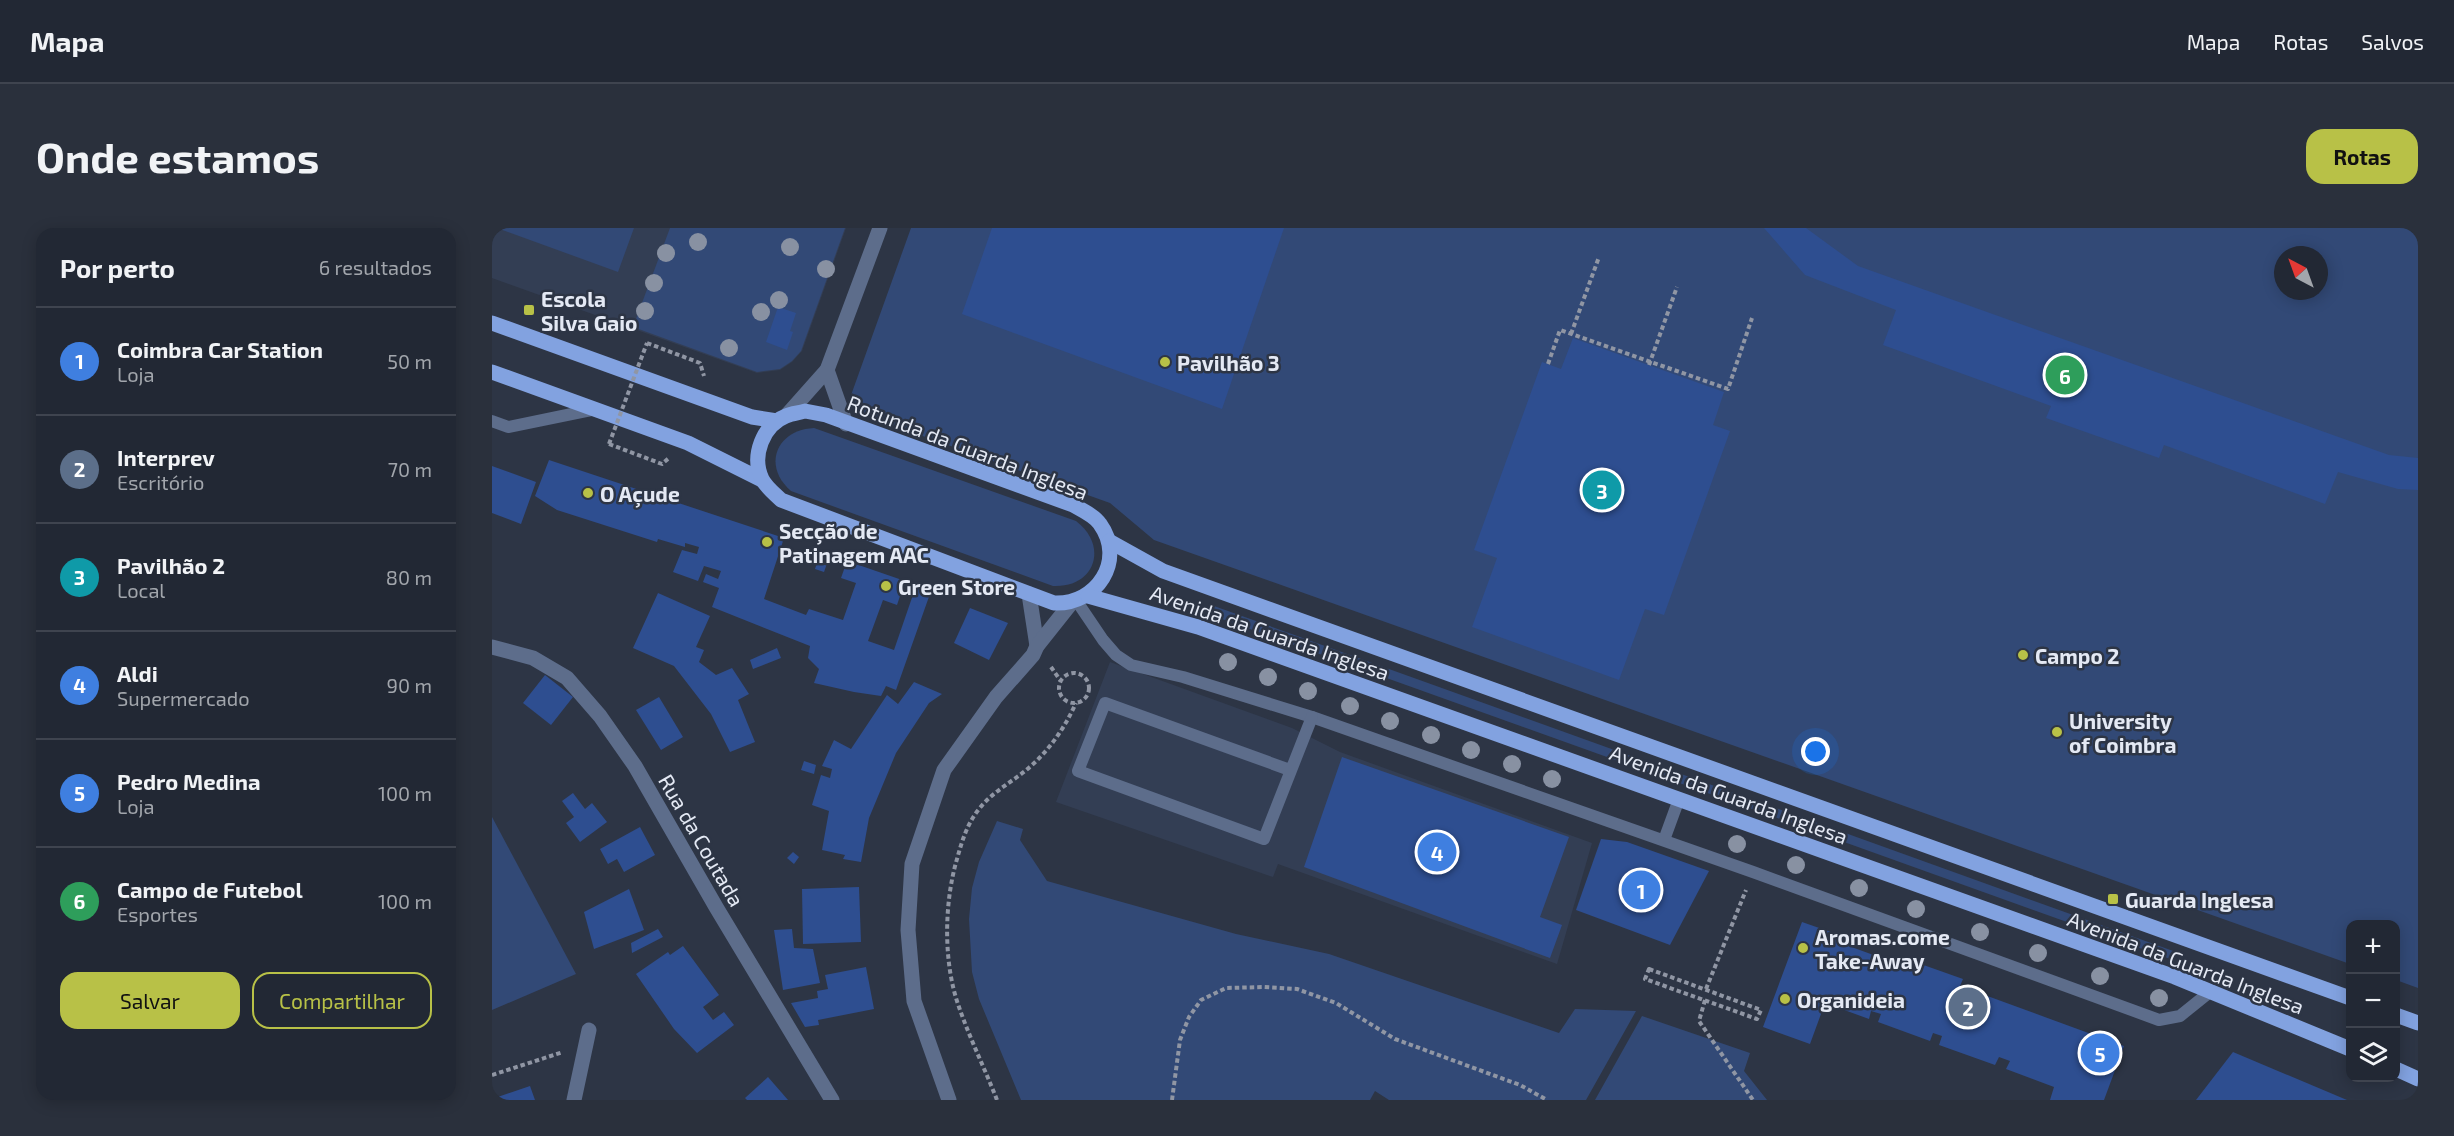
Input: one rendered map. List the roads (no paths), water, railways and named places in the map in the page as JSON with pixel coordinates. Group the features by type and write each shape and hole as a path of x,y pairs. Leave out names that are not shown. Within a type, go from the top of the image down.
{"main road":[{"path":"492,323 752,417 782,418"},
{"path":"492,372 688,443 762,480 781,500 1054,603 1078,599 1103,581 1110,565 1109,540"},
{"name":"Rotunda da Guarda Inglesa","path":"782,418 805,411 826,415 1073,505 1099,522 1109,540"},
{"path":"762,480 758,466 758,452 767,430 782,418"},
{"name":"Avenida da Guarda Inglesa","path":"1109,540 1162,571 2346,997"},
{"name":"Avenida da Guarda Inglesa","path":"1078,599 1198,627 2211,991 2346,1047"},
{"path":"2400,1016 2418,1023"},
{"path":"2400,1071 2418,1079"}],"street":[{"path":"782,418 827,370 880,228"},
{"path":"827,370 846,424"},
{"path":"1029,594 1037,646"},
{"path":"949,1100 914,1001 908,930 912,864 944,770 996,697 1078,599"},
{"name":"Rua da Coutada","path":"492,647 533,658 567,678 600,716 635,766 716,908 832,1100"},
{"path":"574,1100 588,1037"}],"lane":[{"path":"492,421 508,427 596,409"},
{"path":"1078,599 1103,640 1116,655 1131,665 1183,677 1312,717 1664,840 2159,1020 2180,1016 2211,991"},
{"path":"1290,770 1105,703 1078,771 1264,839 1312,717"},
{"path":"1664,840 1679,799"}],"place":[{"name":"Escola Silva Gaio","path":"529,310"},
{"name":"Pavilhão 3","path":"1165,362"},
{"name":"Campo de Futebol","path":"2065,375"},
{"name":"Pavilhão 2","path":"1602,490"},
{"name":"O Açude","path":"588,493"},
{"name":"Secção de Patinagem AAC","path":"767,542"},
{"name":"Green Store","path":"886,586"},
{"name":"Campo 2","path":"2023,655"},
{"name":"University of Coimbra","path":"2057,732"},
{"name":"Aldi","path":"1437,852"},
{"name":"Coimbra Car Station","path":"1641,890"},
{"name":"Guarda Inglesa","path":"2113,899"},
{"name":"Aromas.come Take-Away","path":"1803,948"},
{"name":"Organideia","path":"1785,999"},
{"name":"Interprev","path":"1968,1007"},
{"name":"Pedro Medina","path":"2100,1053"}]}
